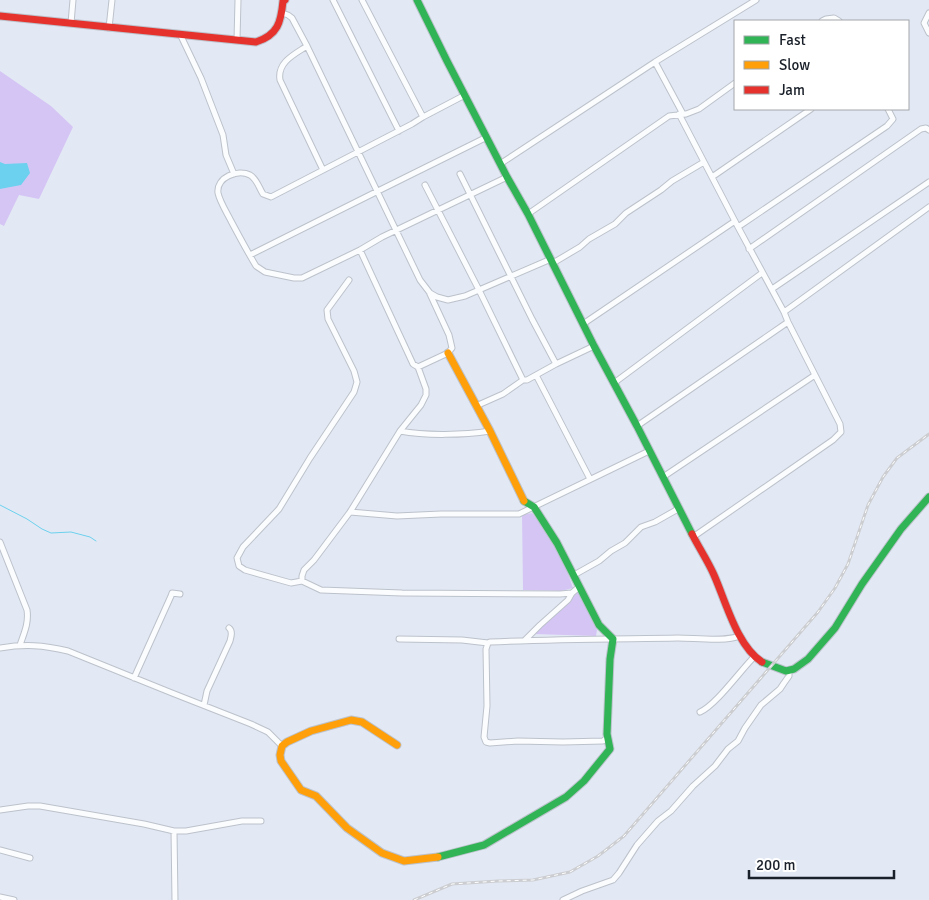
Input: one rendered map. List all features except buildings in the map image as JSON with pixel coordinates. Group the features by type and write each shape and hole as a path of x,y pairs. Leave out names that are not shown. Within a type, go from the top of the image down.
{"street":[{"path":"71,23 73,0"},
{"path":"109,28 112,0"},
{"path":"237,40 238,0"},
{"path":"0,16 256,42 265,40 277,28 284,0"},
{"path":"333,0 399,131"},
{"path":"362,0 423,117"},
{"path":"417,0 435,39 528,214 594,346 713,573 740,636 754,657 781,670 794,669 808,659 846,612 878,560 929,497"},
{"path":"500,164 655,62 756,0"},
{"path":"282,13 288,14 292,18 308,46 408,257 430,294 452,343 452,348 448,353 418,367"},
{"path":"929,13 924,23 929,33"},
{"path":"824,20 834,18 837,20"},
{"path":"180,34 208,95 223,135 226,154 234,174"},
{"path":"308,46 284,63 279,74 280,80 323,170"},
{"path":"655,62 704,162 762,274 784,312 840,424 841,432 833,440 693,537"},
{"path":"528,214 669,116 699,109 734,84"},
{"path":"465,95 271,197 263,194 256,180 250,175 234,174 223,180 220,184 218,193 224,208 256,266 265,272 298,279 507,177"},
{"path":"712,177 810,110"},
{"path":"738,227 887,126 893,120 888,110"},
{"path":"749,249 921,129 926,128 929,130"},
{"path":"250,255 487,137"},
{"path":"430,294 448,300 465,296 552,261 615,224 629,211 672,181 704,162"},
{"path":"460,174 556,364"},
{"path":"772,289 929,182"},
{"path":"425,185 523,380"},
{"path":"784,312 929,208"},
{"path":"583,324 735,221"},
{"path":"302,581 304,570 314,560 350,512 400,431 426,395 426,389 418,367 413,364 360,250"},
{"path":"614,383 762,274"},
{"path":"349,280 327,310 328,319 354,371 357,382 354,392 279,509 243,547 237,558 239,566 245,570 291,583 302,581 321,590 402,593 572,593"},
{"path":"637,426 788,322"},
{"path":"476,406 503,394 523,380 527,380 594,346"},
{"path":"448,353 490,430 525,502 534,507 557,543 599,625 613,639"},
{"path":"536,375 590,480"},
{"path":"663,477 815,375"},
{"path":"400,431 411,433 470,434 490,430"},
{"path":"350,512 397,516 519,514 649,451"},
{"path":"574,575 625,543 641,527 655,522 678,509"},
{"path":"0,542 27,610 27,624 20,646"},
{"path":"525,640 579,588"},
{"path":"134,678 172,593 180,594"},
{"path":"204,705 207,691 230,641 232,634 229,628"},
{"path":"399,640 462,640 488,643 525,640 727,639 740,636"},
{"path":"396,745 362,722 351,720 311,731 287,742 282,746 280,755 281,761 301,790 316,796 347,828 382,852 404,861 439,858 484,845 566,797 584,781 610,749 607,738 610,659 613,639"},
{"path":"488,643 486,648 487,706 484,737 486,742 603,741 607,738"},
{"path":"0,648 30,645 68,651 257,727 268,732 282,746"},
{"path":"700,712 706,709 724,691 754,657"},
{"path":"563,900 582,890 612,880 619,873 637,845 658,821 671,811 693,786 715,766 728,749 738,741 744,728 761,705 780,689 789,676 789,670"},
{"path":"0,810 40,806 174,831 186,831 242,821 261,821"},
{"path":"174,831 175,900"},
{"path":"0,850 30,858"},
{"path":"0,897 14,900"}],"shaded area":[{"path":"0,71 51,106 73,127 39,199 19,195 4,226 0,224"},
{"path":"532,513 547,532 565,565 573,588 561,591 523,590 522,515"},
{"path":"578,592 597,630 596,636 534,634"}],"water":[{"path":"0,162 5,164 27,163 30,173 21,185 0,189"}],"waterway":[{"path":"0,505 51,533 71,532 90,537 96,541"}],"railway":[{"path":"414,900 452,884 533,880 570,872 598,856 624,836 818,612 835,588 848,564 868,505 883,477 897,458 929,434"}],"traffic: fast":[{"path":"417,0 692,534"},
{"path":"762,662 786,671 794,669 808,659 835,628 862,584 901,529 929,497"},
{"path":"438,857 484,845 566,797 584,781 610,749 607,734 610,659 613,639 599,625 557,543 534,507 524,501"}],"traffic: slow":[{"path":"448,353 490,431 524,501"},
{"path":"397,745 362,722 351,720 311,731 287,742 282,746 280,755 281,761 301,790 316,796 347,828 382,853 404,861 438,857"}],"traffic: jam":[{"path":"0,16 256,42 269,36 277,27 283,1 285,0"},
{"path":"692,534 712,570 739,635 753,655 762,662"}]}
